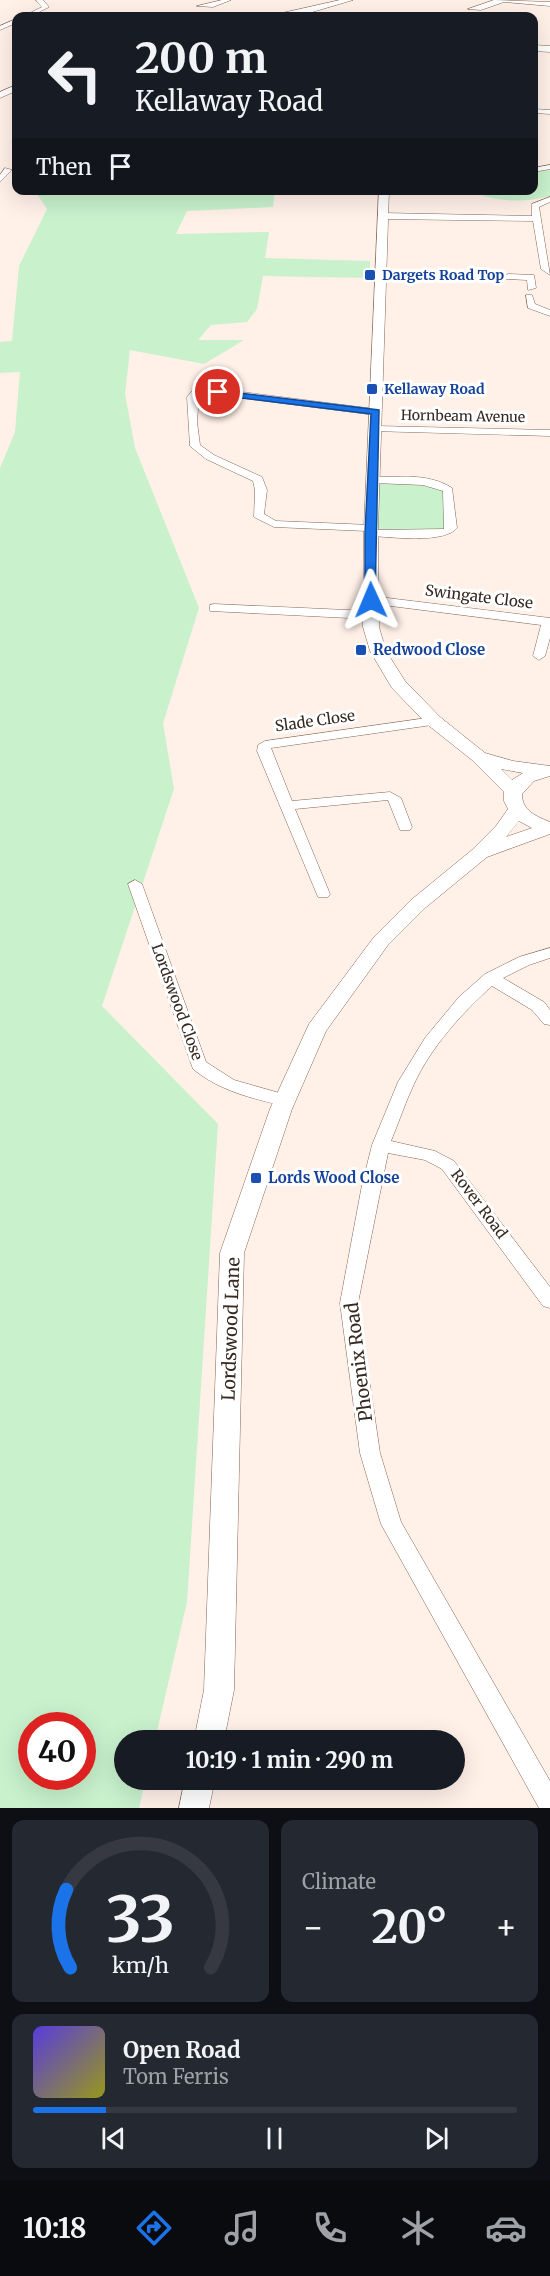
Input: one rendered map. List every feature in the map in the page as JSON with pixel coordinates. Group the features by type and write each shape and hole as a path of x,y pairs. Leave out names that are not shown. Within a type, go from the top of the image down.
{"street":[{"path":"35,12 46,7 39,0"},
{"path":"200,6 224,3 228,0"},
{"path":"302,12 349,0"},
{"path":"471,9 499,0 550,4"},
{"path":"0,180 8,170"},
{"path":"384,195 370,607 378,651 386,667 412,701 477,756 515,800"},
{"path":"535,206 550,199"},
{"path":"535,206 550,206"},
{"path":"509,277 531,277 549,272 543,261 535,206"},
{"path":"383,216 536,219"},
{"path":"539,237 550,237"},
{"path":"531,277 531,306 550,312 550,321"},
{"path":"374,480 444,486 448,490 451,528 442,534 274,524 258,514 261,490 258,479 210,457 195,446 191,406 192,397 196,393 218,392 375,412"},
{"name":"Hornbeam Avenue","path":"376,429 550,433"},
{"path":"214,608 370,607"},
{"name":"Swingate Close","path":"370,607 549,622 539,656"},
{"name":"Slade Close","path":"323,894 264,751 265,746 434,721"},
{"path":"477,756 511,766 548,771"},
{"name":"Lordswood Lane","path":"211,1730 219,1690 232,1253 284,1100 316,1029 381,940 418,904 479,854 503,830 525,778 548,771"},
{"path":"287,806 390,796 394,798 405,827"},
{"name":"Lordswood Lane","path":"515,800 530,820 549,828"},
{"name":"Lordswood Lane","path":"479,854 549,828"},
{"name":"Lordswood Close","path":"135,884 199,1065 211,1077 234,1087 284,1100"},
{"name":"Phoenix Road","path":"550,952 524,961 491,978 465,1001 431,1042 406,1082 381,1145 370,1185 349,1303 370,1453 391,1524 550,1804"},
{"path":"491,978 538,1006 550,1020"},
{"name":"Rover Road","path":"381,1145 429,1155 448,1165 550,1301"},
{"path":"194,1808 198,1790"}],"green space":[{"path":"538,167 550,170 550,196 528,200 482,195 538,195"},
{"path":"38,195 274,195 273,207 187,211 176,234 269,232 265,258 370,261 370,278 263,276 257,309 247,322 211,325 198,340 244,340 204,364 130,350 125,394 135,448 199,608 163,723 174,789 102,1006 218,1124 187,1602 157,1730 114,1730 114,1790 143,1790 139,1808 0,1808 0,468 15,432 20,372 0,373 0,342 12,341 19,266 47,209"},
{"path":"374,480 444,486 447,532 371,533"}],"place":[{"name":"Dargets Road Top","path":"370,275"},
{"name":"Kellaway Road","path":"372,389"},
{"name":"Redwood Close","path":"361,650"},
{"name":"Lords Wood Close","path":"256,1178"}],"route":[{"path":"218,392 375,412 374,480 370,533 371,600"}]}
